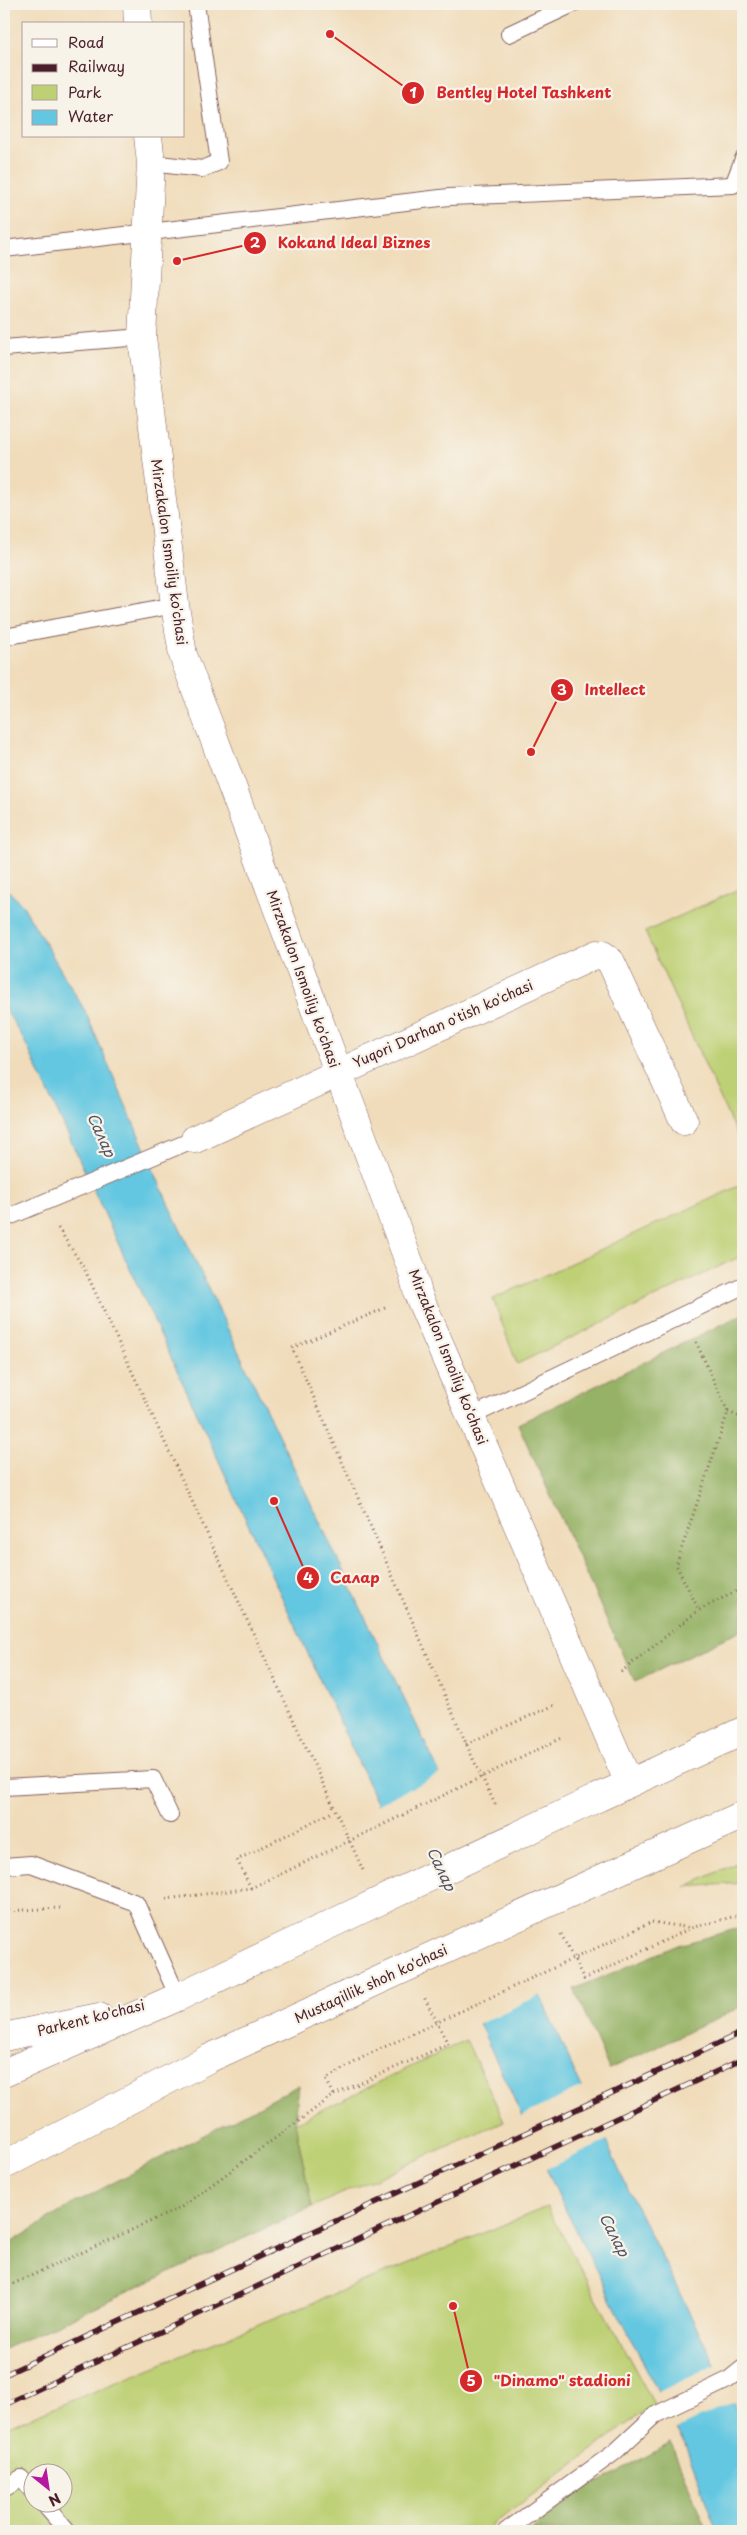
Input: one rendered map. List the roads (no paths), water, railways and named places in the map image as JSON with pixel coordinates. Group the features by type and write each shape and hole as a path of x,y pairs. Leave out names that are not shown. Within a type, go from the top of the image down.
{"street":[{"path":"137,4 138,22"},
{"name":"Mirzakalon Ismoiliy ko'chasi","path":"148,138 151,163 142,337 175,605 183,655 337,1073 412,1270 418,1294 629,1783"},
{"name":"Yuqori Darhan o'tish ko'chasi","path":"195,1139 597,954 604,955 611,962 684,1121"},
{"path":"4,2073 178,1996 743,1731"},
{"name":"Mustaqillik shoh ko'chasi","path":"4,2165 210,2058 743,1814"},
{"name":"Parkent ko'chasi","path":"4,2037 67,2025 178,1996"}],"lane":[{"path":"151,163 202,169 219,162 196,4"},
{"path":"510,34 573,4"},
{"path":"4,249 449,197 738,186 743,159"},
{"path":"4,348 142,337"},
{"path":"4,637 175,605"},
{"name":"Yuqori Darhan o'tish ko'chasi","path":"4,1219 195,1139"},
{"path":"472,1416 743,1286"},
{"path":"4,1787 153,1779 170,1816"},
{"path":"4,1866 31,1864 136,1904 178,1996"},
{"path":"506,2531 615,2452 656,2415 728,2380 743,2368"},
{"path":"4,2489 21,2478 22,2479"},
{"path":"51,2512 67,2531"}],"water":[{"name":"Салар","path":"4,886 23,906 85,1011 171,1210 438,1770 623,2179 740,2415 743,2424 743,2531 717,2531 686,2446 564,2207 26,1044 4,1006"}],"railway":[{"path":"4,2375 743,2032"},
{"path":"4,2405 743,2059"}],"place":[{"name":"Bentley Hotel Tashkent","path":"330,34"},
{"name":"Kokand Ideal Biznes","path":"177,261"},
{"name":"Intellect","path":"531,752"},
{"name":"Салар","path":"274,1501"},
{"name":"\"Dinamo\" stadioni","path":"453,2306"}]}
